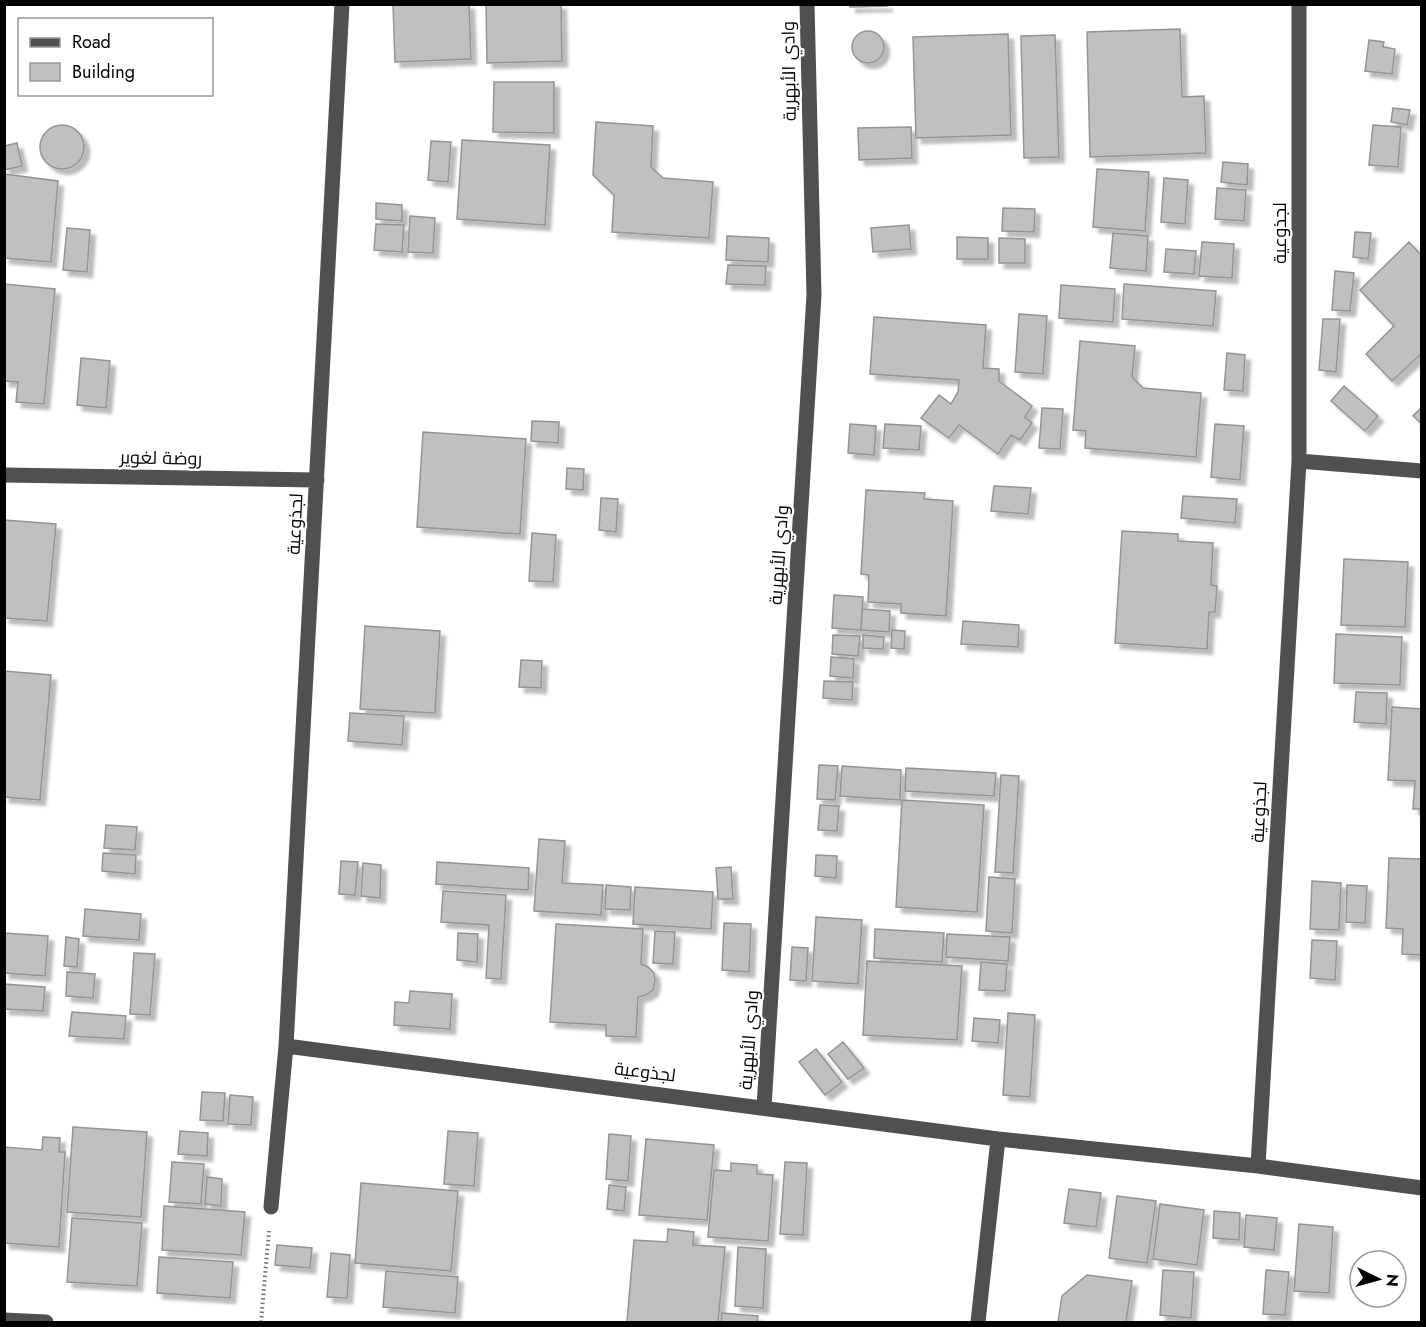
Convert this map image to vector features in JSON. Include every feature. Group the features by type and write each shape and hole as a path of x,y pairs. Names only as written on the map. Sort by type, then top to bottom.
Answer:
{"street":[{"name":"لجذوعية","path":"271,1207 286,1046 342,4"},
{"name":"وادي الأبهرية","path":"764,1107 814,295 807,4"},
{"name":"لجذوعية","path":"1258,1166 1299,461 1299,4"},
{"path":"1299,461 1422,471"},
{"name":"روضة لغوير","path":"4,475 317,480"},
{"name":"لجذوعية","path":"286,1046 998,1139 1258,1166 1422,1188"},
{"path":"978,1323 998,1139"},
{"path":"4,1320 46,1323"}],"path":[{"path":"261,1323 271,1207"}],"building":[{"path":"393,4 469,4 471,59 395,62"},
{"path":"486,4 561,4 562,61 487,63"},
{"path":"850,4 887,4 887,6 850,7"},
{"path":"1180,29 1182,97 1204,96 1206,153 1090,157 1087,32"},
{"path":"868,31 879,36 884,47 879,58 868,63 857,58 852,47 857,36"},
{"path":"1008,34 1011,135 916,138 913,37"},
{"path":"1055,35 1059,157 1024,158 1021,36"},
{"path":"1369,40 1384,42 1383,47 1395,49 1392,74 1365,71"},
{"path":"494,82 554,82 554,133 493,132"},
{"path":"1393,108 1410,110 1407,125 1391,122"},
{"path":"596,122 653,126 651,167 663,178 713,182 709,238 612,232 614,195 593,175"},
{"path":"62,125 71,126 78,131 83,138 83,156 78,163 71,168 62,169 53,168 46,163 41,156 40,147 41,138 46,131 53,126"},
{"path":"1373,125 1401,127 1398,167 1369,165"},
{"path":"911,127 912,158 859,160 858,128"},
{"path":"462,140 550,145 545,225 457,219"},
{"path":"431,141 451,142 448,182 428,180"},
{"path":"17,143 22,166 4,170 4,146"},
{"path":"1223,162 1248,164 1247,185 1221,182"},
{"path":"1097,169 1149,172 1145,231 1093,227"},
{"path":"4,174 58,181 51,262 4,258"},
{"path":"1164,178 1188,180 1185,224 1161,222"},
{"path":"1217,188 1246,190 1244,221 1215,219"},
{"path":"376,203 402,205 402,221 376,219"},
{"path":"1003,208 1035,209 1034,232 1002,231"},
{"path":"410,216 435,218 433,253 408,252"},
{"path":"376,224 404,225 402,252 374,250"},
{"path":"909,225 911,249 873,252 871,228"},
{"path":"67,228 90,230 87,272 63,270"},
{"path":"1355,232 1371,233 1368,259 1353,257"},
{"path":"1113,233 1148,236 1146,271 1110,268"},
{"path":"727,236 769,238 768,262 726,260"},
{"path":"957,237 988,238 988,259 957,259"},
{"path":"999,238 1025,239 1025,263 999,263"},
{"path":"1202,242 1234,244 1232,278 1199,276"},
{"path":"1409,242 1422,256 1422,353 1392,381 1366,354 1394,326 1360,290"},
{"path":"1166,249 1196,251 1194,274 1164,272"},
{"path":"728,265 766,266 765,285 726,284"},
{"path":"1335,271 1354,273 1350,311 1332,310"},
{"path":"4,284 55,289 44,404 16,402 18,382 4,381"},
{"path":"1124,284 1216,291 1213,326 1122,319"},
{"path":"1061,285 1115,289 1113,322 1059,318"},
{"path":"1019,314 1047,316 1043,374 1015,372"},
{"path":"874,317 986,325 983,368 999,369 999,381 1032,406 1025,417 1032,423 1020,440 1011,435 998,454 959,425 949,438 921,418 939,395 951,404 958,392 959,380 870,374"},
{"path":"1323,319 1340,319 1336,372 1319,370"},
{"path":"1080,341 1135,346 1132,377 1143,388 1201,393 1196,457 1085,448 1086,431 1073,430"},
{"path":"1227,353 1245,355 1243,391 1224,390"},
{"path":"81,358 110,361 106,408 77,405"},
{"path":"1344,386 1378,416 1365,431 1331,401"},
{"path":"1422,407 1422,424 1413,416"},
{"path":"1042,408 1063,409 1060,449 1039,448"},
{"path":"532,421 559,422 558,443 531,441"},
{"path":"850,424 876,426 874,455 848,453"},
{"path":"885,424 921,426 919,450 883,448"},
{"path":"1215,424 1244,426 1240,480 1211,477"},
{"path":"423,432 526,439 520,534 417,527"},
{"path":"567,468 584,469 583,490 566,489"},
{"path":"994,486 1031,488 1028,514 991,511"},
{"path":"866,490 925,493 924,499 953,501 946,616 901,613 901,604 868,602 869,575 861,574"},
{"path":"1183,496 1237,499 1235,523 1181,518"},
{"path":"601,498 618,499 616,532 599,530"},
{"path":"4,520 56,524 47,621 4,618"},
{"path":"1122,531 1178,534 1178,541 1213,543 1211,585 1217,586 1215,612 1209,612 1207,649 1115,643"},
{"path":"532,533 556,535 553,582 529,581"},
{"path":"1344,559 1408,562 1405,627 1341,625"},
{"path":"834,595 863,597 861,630 832,628"},
{"path":"862,609 890,611 889,632 861,630"},
{"path":"963,621 1019,625 1018,647 961,644"},
{"path":"365,626 440,631 435,713 360,709"},
{"path":"892,630 905,631 904,649 891,648"},
{"path":"1336,634 1402,637 1400,685 1334,683"},
{"path":"833,635 860,636 858,656 832,654"},
{"path":"863,635 884,637 883,649 863,648"},
{"path":"831,657 854,659 853,678 830,676"},
{"path":"521,660 542,661 541,688 519,687"},
{"path":"4,671 51,675 40,800 4,797"},
{"path":"824,681 853,682 852,700 823,698"},
{"path":"1356,692 1387,693 1386,724 1354,722"},
{"path":"1392,707 1422,709 1422,809 1413,809 1415,781 1388,780"},
{"path":"350,713 404,716 402,745 348,741"},
{"path":"819,765 838,766 835,800 817,799"},
{"path":"842,766 901,770 900,800 840,796"},
{"path":"906,768 996,773 994,796 905,791"},
{"path":"1001,775 1019,776 1013,873 995,872"},
{"path":"902,800 984,805 977,912 896,907"},
{"path":"820,805 839,806 837,831 818,830"},
{"path":"106,825 137,827 135,850 104,848"},
{"path":"539,839 565,841 562,883 603,885 601,915 534,911"},
{"path":"103,853 136,855 135,874 102,871"},
{"path":"816,855 837,856 836,878 815,876"},
{"path":"1389,858 1422,859 1422,955 1402,954 1403,929 1386,928"},
{"path":"341,861 358,862 355,895 339,894"},
{"path":"437,862 529,868 528,890 436,884"},
{"path":"363,863 381,865 380,898 361,896"},
{"path":"731,867 733,899 718,899 716,868"},
{"path":"989,877 1015,879 1012,933 986,931"},
{"path":"1312,881 1341,883 1339,930 1310,929"},
{"path":"606,885 631,887 630,910 605,909"},
{"path":"1347,885 1367,886 1365,923 1346,922"},
{"path":"635,887 713,892 711,929 633,924"},
{"path":"443,891 506,895 501,979 486,978 489,925 441,922"},
{"path":"85,909 141,914 139,940 83,936"},
{"path":"816,917 862,920 858,984 812,981"},
{"path":"724,923 751,924 749,972 722,970"},
{"path":"556,924 643,929 641,964 654,973 655,981 653,990 638,997 636,1037 606,1036 606,1025 550,1022"},
{"path":"875,929 944,933 942,962 874,958"},
{"path":"655,931 675,932 673,964 653,963"},
{"path":"4,933 48,936 45,976 4,973"},
{"path":"458,933 478,934 477,962 457,960"},
{"path":"947,934 1010,937 1008,961 946,957"},
{"path":"66,937 79,939 77,967 64,966"},
{"path":"1312,940 1337,941 1335,980 1310,978"},
{"path":"792,947 808,948 806,981 790,980"},
{"path":"134,953 155,954 150,1015 130,1014"},
{"path":"867,961 962,966 957,1040 863,1035"},
{"path":"981,962 1007,964 1005,991 979,990"},
{"path":"67,972 95,974 93,998 66,996"},
{"path":"4,984 45,987 43,1011 4,1009"},
{"path":"410,991 452,994 450,1029 394,1025 395,1002 409,1003"},
{"path":"72,1012 126,1016 124,1039 69,1036"},
{"path":"1008,1013 1035,1015 1030,1097 1003,1095"},
{"path":"974,1018 1000,1020 998,1043 972,1041"},
{"path":"843,1042 864,1068 848,1079 828,1054"},
{"path":"816,1049 842,1082 825,1095 799,1062"},
{"path":"202,1092 225,1093 223,1121 200,1120"},
{"path":"230,1095 253,1097 251,1125 228,1124"},
{"path":"73,1127 147,1132 141,1217 67,1212"},
{"path":"180,1131 208,1133 207,1156 178,1154"},
{"path":"448,1131 478,1133 474,1186 444,1184"},
{"path":"609,1134 631,1136 628,1181 606,1179"},
{"path":"43,1137 60,1138 59,1152 65,1152 59,1247 4,1243 4,1147 42,1150"},
{"path":"646,1139 714,1145 707,1220 639,1215"},
{"path":"172,1162 204,1164 201,1204 169,1202"},
{"path":"785,1162 807,1163 803,1235 780,1234"},
{"path":"731,1163 757,1165 757,1174 773,1175 768,1241 708,1237 714,1170 731,1171"},
{"path":"207,1177 222,1179 221,1206 205,1204"},
{"path":"361,1183 458,1191 451,1271 355,1263"},
{"path":"609,1185 626,1187 624,1211 607,1209"},
{"path":"1069,1189 1101,1193 1096,1227 1064,1223"},
{"path":"1117,1196 1156,1201 1147,1263 1109,1258"},
{"path":"1160,1204 1204,1210 1197,1265 1153,1259"},
{"path":"164,1206 245,1212 241,1255 162,1250"},
{"path":"1214,1211 1240,1213 1239,1240 1213,1238"},
{"path":"1246,1215 1277,1218 1274,1250 1244,1247"},
{"path":"72,1218 142,1223 137,1286 67,1282"},
{"path":"1299,1224 1333,1227 1329,1293 1294,1291"},
{"path":"668,1229 694,1232 693,1245 725,1247 718,1322 627,1322 634,1240 667,1242"},
{"path":"277,1245 312,1248 310,1268 275,1265"},
{"path":"738,1247 766,1249 763,1308 735,1306"},
{"path":"331,1253 350,1255 347,1298 327,1297"},
{"path":"159,1257 233,1262 230,1298 157,1293"},
{"path":"1163,1270 1194,1272 1191,1318 1160,1315"},
{"path":"1266,1270 1289,1272 1285,1315 1263,1314"},
{"path":"386,1271 458,1277 455,1313 383,1307"},
{"path":"1087,1275 1132,1281 1126,1322 1058,1322 1062,1296"},
{"path":"722,1313 758,1316 757,1322 721,1322"}]}
